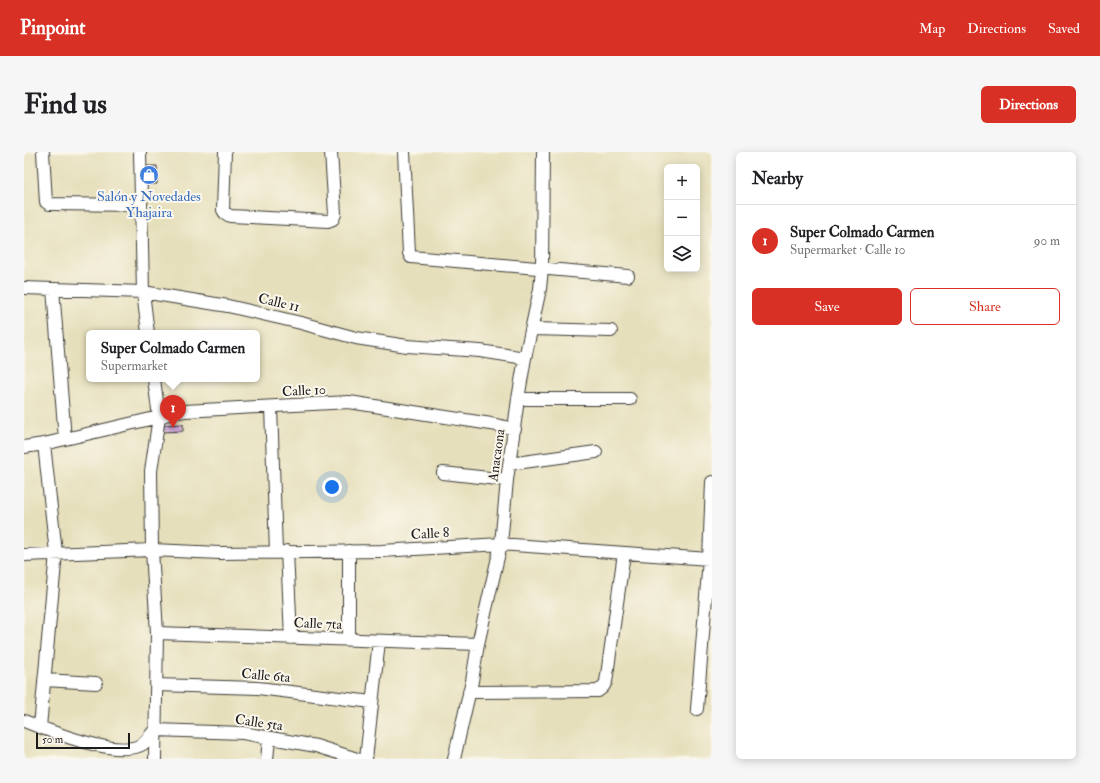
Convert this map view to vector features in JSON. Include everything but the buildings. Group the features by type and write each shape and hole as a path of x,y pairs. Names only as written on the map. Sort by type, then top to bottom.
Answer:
{"street":[{"path":"43,152 44,198 49,204 141,205"},
{"path":"140,152 143,292 148,330"},
{"path":"225,152 223,210 225,214 230,216 328,221 333,219 335,214 331,152"},
{"path":"404,152 408,253 411,257 628,276"},
{"name":"Anacaona","path":"454,759 501,544 507,480 518,399 540,289 542,269 543,152"},
{"name":"Calle 11","path":"24,288 143,292 228,306 356,338 407,346 480,351 525,358"},
{"path":"53,288 65,439"},
{"path":"532,329 611,331"},
{"path":"154,382 159,417 151,471 152,550 157,633 155,759"},
{"path":"518,399 630,399"},
{"name":"Calle 10","path":"24,447 44,444 171,413 185,411 349,402 491,424 515,430"},
{"path":"271,407 282,551 291,638"},
{"path":"40,727 56,553 44,444"},
{"path":"509,464 596,452"},
{"path":"443,473 507,480"},
{"path":"697,709 709,559 712,482"},
{"name":"Calle 8","path":"24,555 152,550 220,553 282,551 381,551 501,544 709,559"},
{"path":"349,551 349,640"},
{"path":"469,692 601,690 606,682 624,553"},
{"name":"Calle 7ta","path":"157,633 478,644"},
{"path":"366,759 379,641"},
{"path":"44,680 96,683"},
{"name":"Calle 6ta","path":"156,685 258,688 372,702"},
{"path":"24,721 74,740 111,750 130,750 142,744 155,730"},
{"name":"Calle 5ta","path":"155,730 243,733 269,739 316,746 357,759"},
{"path":"267,759 269,739"}],"place":[{"name":"Salón y Novedades Yhajaira","path":"149,175"},
{"name":"Super Colmado Carmen","path":"173,428"}]}
